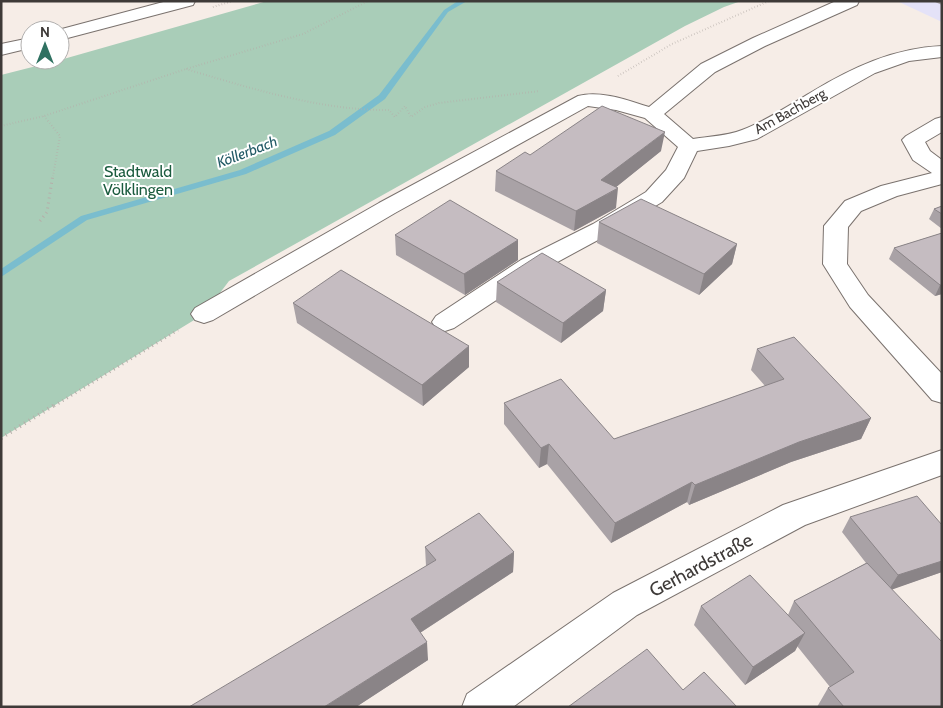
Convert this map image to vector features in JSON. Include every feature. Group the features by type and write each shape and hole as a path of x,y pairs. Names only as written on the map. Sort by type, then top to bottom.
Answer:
{"street":[{"path":"70,32 187,1"},
{"path":"652,114 708,68 759,42 850,1"},
{"path":"1,50 20,45"},
{"name":"Am Bachberg","path":"689,146 743,137 780,119 825,92 884,63 926,51 942,51"},
{"path":"204,314 387,208 585,100 618,104 652,114 689,146 676,173 654,198 601,229 530,266 446,322"},
{"path":"942,123 913,140 921,155 942,170"},
{"path":"942,177 889,192 853,206 836,226 835,264 859,302 942,393"},
{"name":"Gerhardstraße","path":"481,707 625,604 794,515 942,462"}],"path":[{"path":"1,126 44,116 186,69 303,34 368,1"},
{"path":"585,100 634,64 717,22 769,1"},
{"path":"186,69 311,101 355,108 389,110 395,117 405,106 411,117 425,107 439,103 541,91"},
{"path":"40,222 47,212 60,136 44,116"},
{"path":"1,438 204,314"}],"shaded area":[{"path":"897,1 942,1 942,22"}],"green space":[{"name":"Stadtwald Völklingen","path":"267,1 741,1 685,26 229,281 204,314 1,438 1,75 21,70 70,70 70,57"}],"building":[{"path":"602,106 665,132 601,180 618,188 576,211 496,171 525,152 530,155"},
{"path":"641,199 737,244 704,274 599,222"},
{"path":"450,200 518,240 464,274 395,235"},
{"path":"942,206 942,214 934,209"},
{"path":"942,233 942,285 940,285 894,248"},
{"path":"542,253 606,290 563,323 497,282"},
{"path":"341,270 469,346 422,385 293,303"},
{"path":"794,337 871,418 799,442 695,485 692,482 615,523 549,444 541,448 504,403 561,379 614,439 784,379 757,349"},
{"path":"917,496 942,525 942,561 898,575 850,517"},
{"path":"479,513 514,552 411,619 427,642 324,707 189,707 436,560 425,547"},
{"path":"867,563 942,642 942,707 844,707 828,688 854,672 794,601"},
{"path":"750,575 805,633 753,667 701,606"},
{"path":"647,649 683,690 704,672 737,707 568,707"}],"waterway":[{"name":"Köllerbach","path":"1,274 84,218 243,172 332,133 382,97 446,11 464,1"}]}
